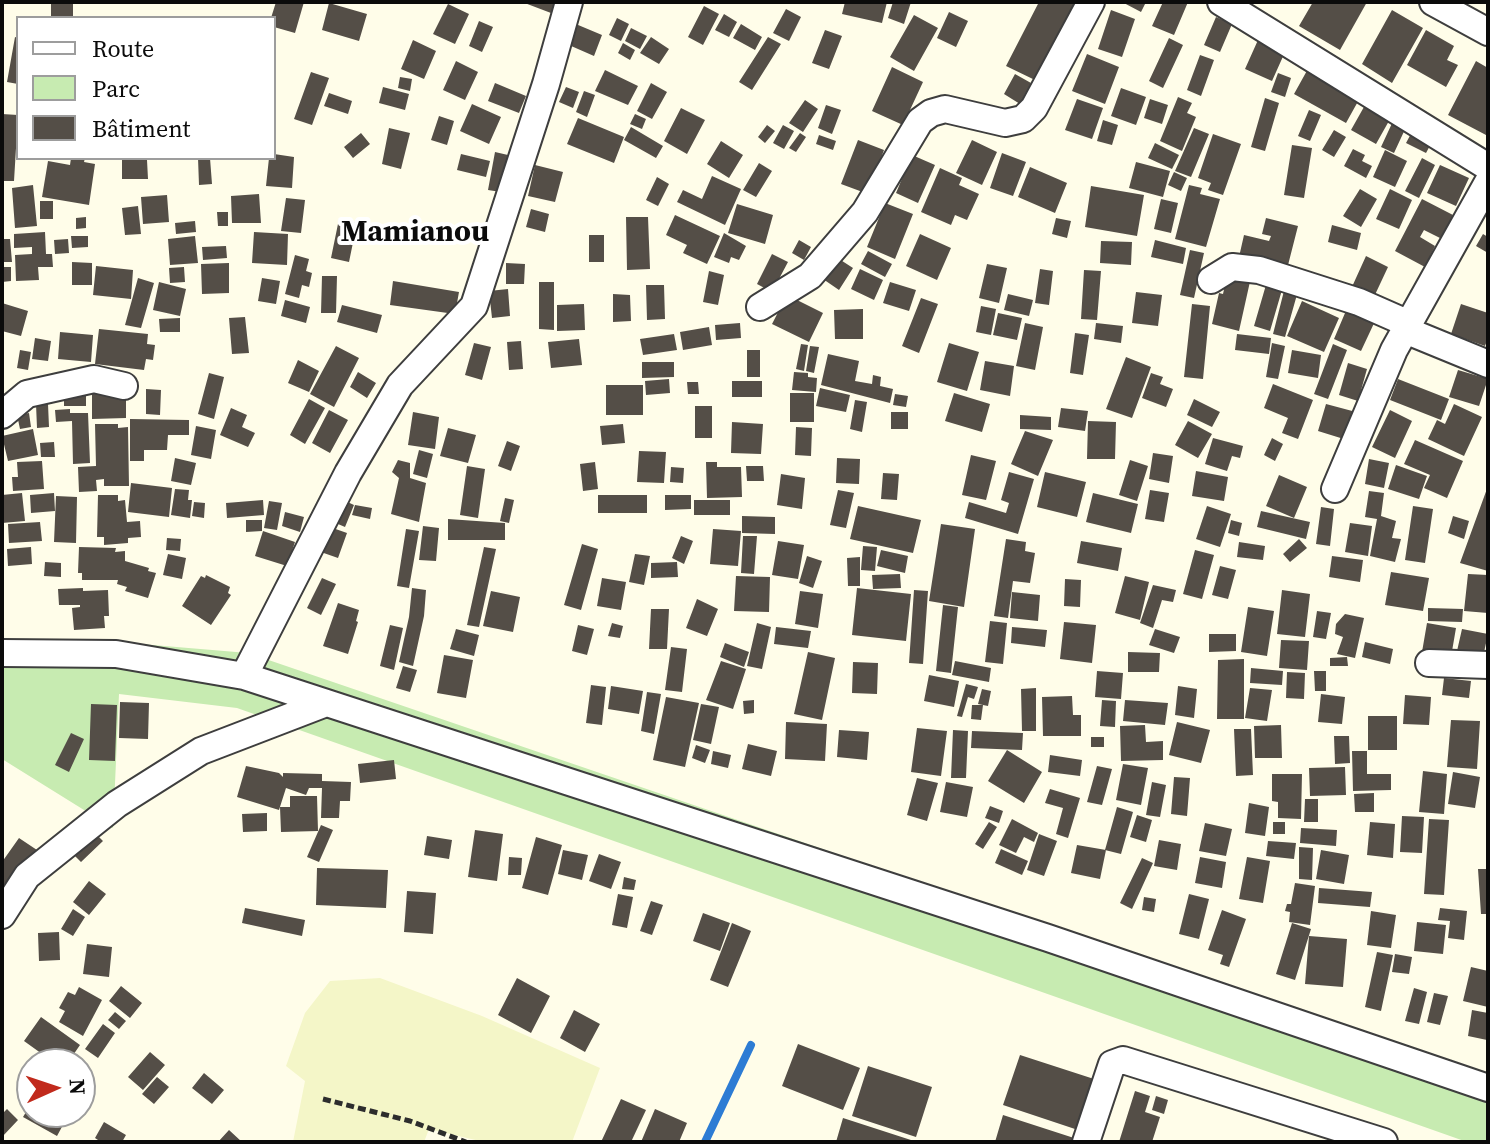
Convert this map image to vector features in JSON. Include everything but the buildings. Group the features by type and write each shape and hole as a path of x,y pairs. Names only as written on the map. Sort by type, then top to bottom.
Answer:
{"street":[{"path":"244,676 348,473 400,385 474,306 546,84 569,2"},
{"path":"760,307 810,276 865,212 920,121 931,113 945,109 1005,123 1023,119 1034,108 1091,2"},
{"path":"1221,2 1254,10 1488,167"},
{"path":"1433,2 1488,32"},
{"path":"1335,489 1407,327 1488,182"},
{"path":"1211,280 1232,267 1259,270 1359,302 1488,364"},
{"path":"2,415 27,394 94,379 124,386"},
{"path":"5,646 116,654 244,676 1048,938 1488,1088"},
{"path":"1429,663 1488,665"},
{"path":"2,915 27,876 117,804 201,751 326,703"},
{"path":"1086,1142 1112,1064 1123,1060 1384,1142"}],"path":[{"path":"323,1099 410,1121 466,1142"}],"green space":[{"path":"2,641 117,642 248,653 1488,1076 1488,1142 1467,1142 237,708 119,694 113,828 2,759"},
{"path":"380,978 482,1016 600,1068 572,1142 484,1142 429,1129 424,1142 293,1142 305,1081 286,1066 305,1013 330,981"}],"waterway":[{"path":"705,1142 751,1045"}],"district":[{"name":"Mamianou","path":"415,233"}]}
